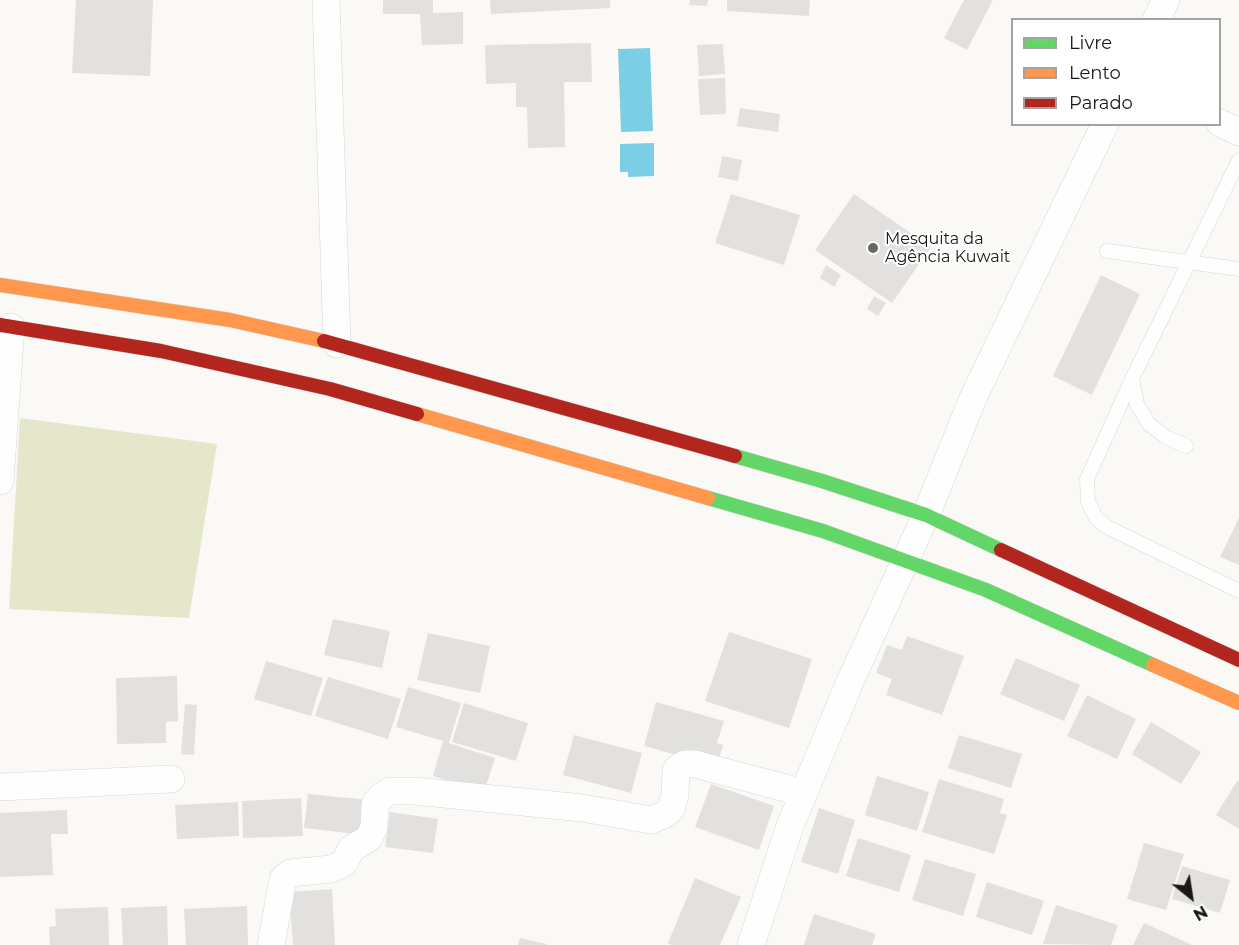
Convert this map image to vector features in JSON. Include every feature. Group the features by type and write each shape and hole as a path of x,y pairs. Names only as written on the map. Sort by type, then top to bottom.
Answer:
{"main road":[{"path":"0,285 230,320 337,344 822,481 926,515 1239,660"},
{"path":"5,326 161,351 330,389 823,531 986,590 1239,703"}],"street":[{"path":"326,0 337,344"},
{"path":"1157,18 1166,0"},
{"path":"1221,123 1239,132"},
{"path":"751,945 790,826 904,560 926,515 974,398 1104,126"},
{"path":"0,482 5,326"},
{"path":"271,945 284,879 290,873 331,869 344,863 351,849 369,838 374,827 375,804 390,791 415,791 582,808 651,820 664,815 671,809 675,795 676,770 684,764 695,764 804,793"},
{"path":"0,787 171,779"}],"lane":[{"path":"1239,160 1132,379 1087,479 1088,502 1096,518 1107,527 1239,591"},
{"path":"1107,251 1239,269"},
{"path":"1132,379 1137,404 1149,424 1166,437 1186,446"}],"green space":[{"path":"20,418 217,444 189,618 9,609"}],"water":[{"path":"650,48 653,131 621,132 618,49"},
{"path":"654,143 654,176 628,177 628,172 620,172 620,144"}],"building":[{"path":"76,0 153,0 150,76 72,73"},
{"path":"383,0 433,0 433,13 463,12 463,44 422,45 420,14 383,14"},
{"path":"490,0 610,0 610,8 491,14"},
{"path":"690,0 708,0 707,6 689,5"},
{"path":"727,0 810,0 809,16 727,11"},
{"path":"964,0 993,0 967,50 944,38"},
{"path":"591,43 592,82 564,82 565,147 528,148 527,107 516,107 516,83 486,84 485,45"},
{"path":"723,44 725,74 699,76 697,45"},
{"path":"725,78 726,114 700,115 698,79"},
{"path":"740,108 780,114 778,132 737,126"},
{"path":"722,156 742,160 738,181 718,177"},
{"path":"731,194 800,215 784,265 715,243"},
{"name":"Mesquita da Agência Kuwait","path":"854,194 931,247 892,303 815,250"},
{"path":"826,265 841,275 834,287 820,278"},
{"path":"1101,275 1140,294 1092,395 1053,376"},
{"path":"874,296 886,303 878,316 867,309"},
{"path":"1239,518 1239,565 1220,557"},
{"path":"333,619 390,631 382,668 324,655"},
{"path":"729,632 812,659 789,728 705,701"},
{"path":"428,633 490,646 480,693 417,680"},
{"path":"907,636 964,656 942,715 886,695 892,679 876,673 887,645 902,650"},
{"path":"1016,658 1080,685 1064,721 1000,694"},
{"path":"266,661 323,678 311,716 254,699"},
{"path":"177,676 178,721 166,722 166,743 117,744 116,678"},
{"path":"328,677 401,699 388,739 315,716"},
{"path":"408,687 461,703 449,743 495,758 484,792 433,776 443,741 396,727"},
{"path":"1087,695 1136,719 1117,759 1067,736"},
{"path":"656,702 724,721 717,743 723,745 717,766 644,746"},
{"path":"464,703 528,723 516,761 452,742"},
{"path":"185,704 197,705 194,755 181,754"},
{"path":"1151,722 1201,752 1181,784 1132,754"},
{"path":"574,735 642,753 631,793 563,775"},
{"path":"959,735 1022,754 1011,788 948,768"},
{"path":"877,776 929,792 917,831 865,815"},
{"path":"939,779 1004,799 1000,813 1007,815 994,854 922,832"},
{"path":"1237,781 1239,782 1239,829 1216,815"},
{"path":"711,784 774,806 759,850 695,827"},
{"path":"308,794 369,800 365,835 304,828"},
{"path":"301,798 303,836 243,838 242,801"},
{"path":"238,802 239,836 177,839 175,805"},
{"path":"819,808 855,820 838,874 801,862"},
{"path":"67,810 68,834 51,834 53,875 0,877 0,813"},
{"path":"390,812 438,819 433,853 385,847"},
{"path":"858,838 911,855 899,892 846,876"},
{"path":"1144,843 1184,854 1166,910 1127,899"},
{"path":"925,859 976,874 963,916 912,900"},
{"path":"1182,866 1230,880 1220,913 1172,899"},
{"path":"695,878 741,897 720,945 672,945 668,943"},
{"path":"987,882 1044,901 1032,935 976,917"},
{"path":"332,889 335,945 293,945 289,892"},
{"path":"1056,905 1118,925 1111,945 1043,944"},
{"path":"167,906 168,945 123,945 121,908"},
{"path":"247,906 248,945 186,945 184,909"},
{"path":"108,907 109,945 50,945 49,927 56,926 55,909"},
{"path":"814,914 876,934 872,945 804,945"},
{"path":"1144,923 1192,945 1133,945"},
{"path":"520,938 547,944 547,945 518,945"}],"traffic: fast":[{"path":"735,456 926,515 1001,550"},
{"path":"708,498 823,531 986,590 1153,665"}],"traffic: slow":[{"path":"0,285 230,320 324,341"},
{"path":"417,414 708,498"},
{"path":"1153,665 1239,703"}],"traffic: jam":[{"path":"0,325 161,351 330,389 417,414"},
{"path":"324,341 735,456"},
{"path":"1001,550 1239,660"}],"place":[{"name":"Mesquita da Agência Kuwait","path":"873,248"}]}
